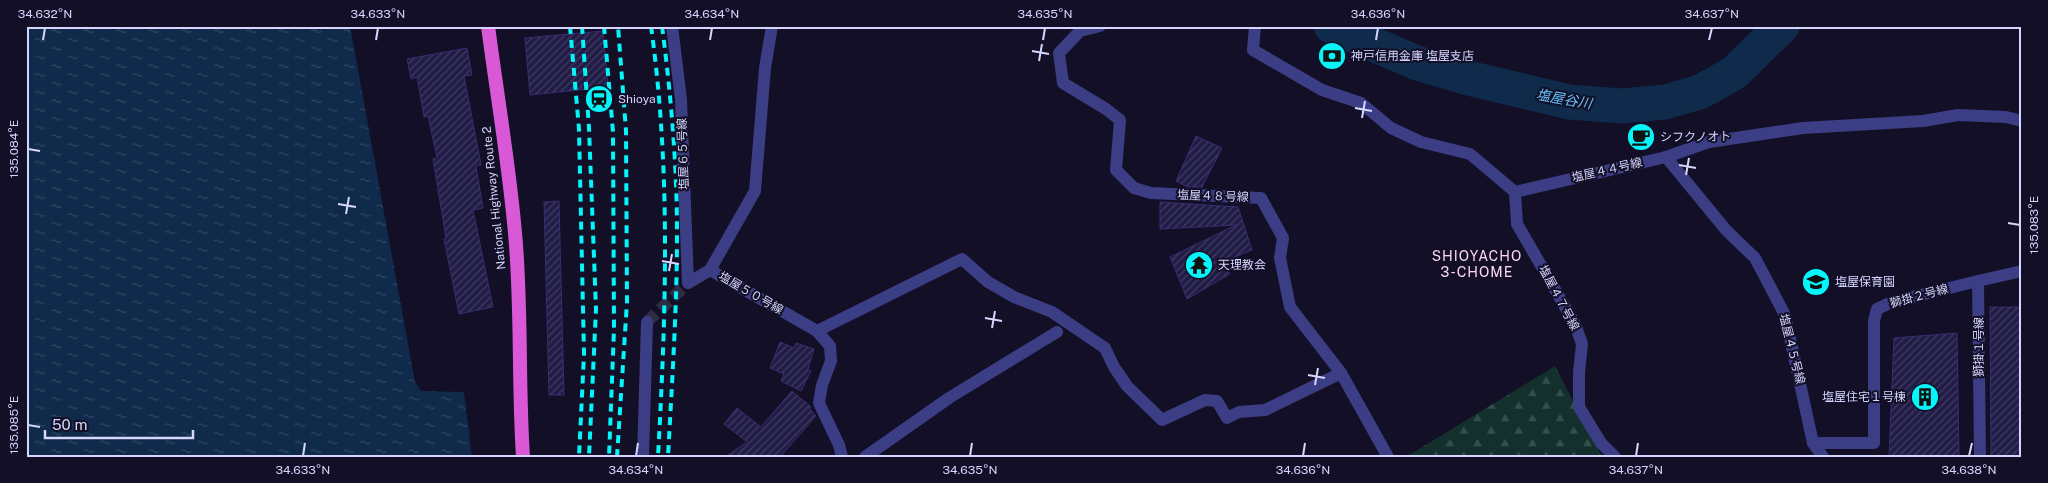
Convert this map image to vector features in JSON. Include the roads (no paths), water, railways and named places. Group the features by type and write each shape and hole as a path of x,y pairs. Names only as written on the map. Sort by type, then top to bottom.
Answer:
{"highway":[{"name":"National Highway Route 2","path":"488,26 515,233 523,457"}],"street":[{"name":"塩屋６５号線","path":"672,26 680,99 688,283 710,270"},
{"name":"塩屋５０号線","path":"772,26 765,68 755,190 710,270 817,332 830,346 831,361 822,385 819,403 839,445 842,457"},
{"name":"塩屋４８号線","path":"1100,26 1080,31 1059,53 1063,83 1106,109 1120,120 1116,170 1134,188 1150,193 1261,198 1283,238 1280,258 1290,307 1341,373 1388,457"},
{"path":"1255,26 1253,50 1322,90 1361,103 1391,128 1421,142 1470,154 1515,192"},
{"name":"塩屋４４号線","path":"1515,192 1666,157 1709,142 1803,128 1923,121 1958,115 2006,117 2022,121"},
{"name":"塩屋４５号線","path":"1666,157 1726,230 1755,258 1786,316 1813,444 1824,457"},
{"name":"塩屋４７号線","path":"1515,192 1517,224 1575,324 1582,344 1579,372 1579,407 1601,443 1615,457"},
{"path":"817,332 962,259 988,282 1014,297 1052,312 1105,348 1114,367 1128,386 1162,420 1205,400 1218,401 1227,418 1239,412 1265,410 1341,373"},
{"path":"1978,281 2022,271"},
{"name":"獅掛２号線","path":"1813,444 1874,443 1874,320 1877,309 1892,302 1978,281"},
{"name":"獅掛１号線","path":"1978,281 1980,457"},
{"path":"643,457 647,322"},
{"path":"865,457 949,398 1057,332"}],"water":[{"path":"26,26 350,26 415,382 421,391 464,392 472,457 26,457"}],"waterway":[{"name":"塩屋谷川","path":"1331,26 1417,63 1468,78 1569,102 1622,106 1665,102 1700,92 1734,73 1782,26"}],"tunnel":[{"path":"647,322 688,283"}],"railway":[{"path":"570,26 579,129 584,354 579,457"},
{"path":"582,26 589,128 596,309 589,457"},
{"path":"604,26 613,132 614,329 609,457"},
{"path":"617,457 627,302 626,131 618,26"},
{"path":"651,26 662,134 665,241 665,295 658,457"},
{"path":"662,26 673,130 677,208 677,262 668,457"}],"place":[{"name":"神戸信用金庫 塩屋支店","path":"1332,56"},
{"name":"Shioya","path":"599,99"},
{"name":"シフクノオト","path":"1641,137"},
{"name":"天理教会","path":"1199,265"},
{"name":"塩屋保育園","path":"1816,282"},
{"name":"塩屋住宅１号棟","path":"1925,397"}],"district":[{"name":"SHIOYACHO 3-CHOME","path":"1477,264"}]}
